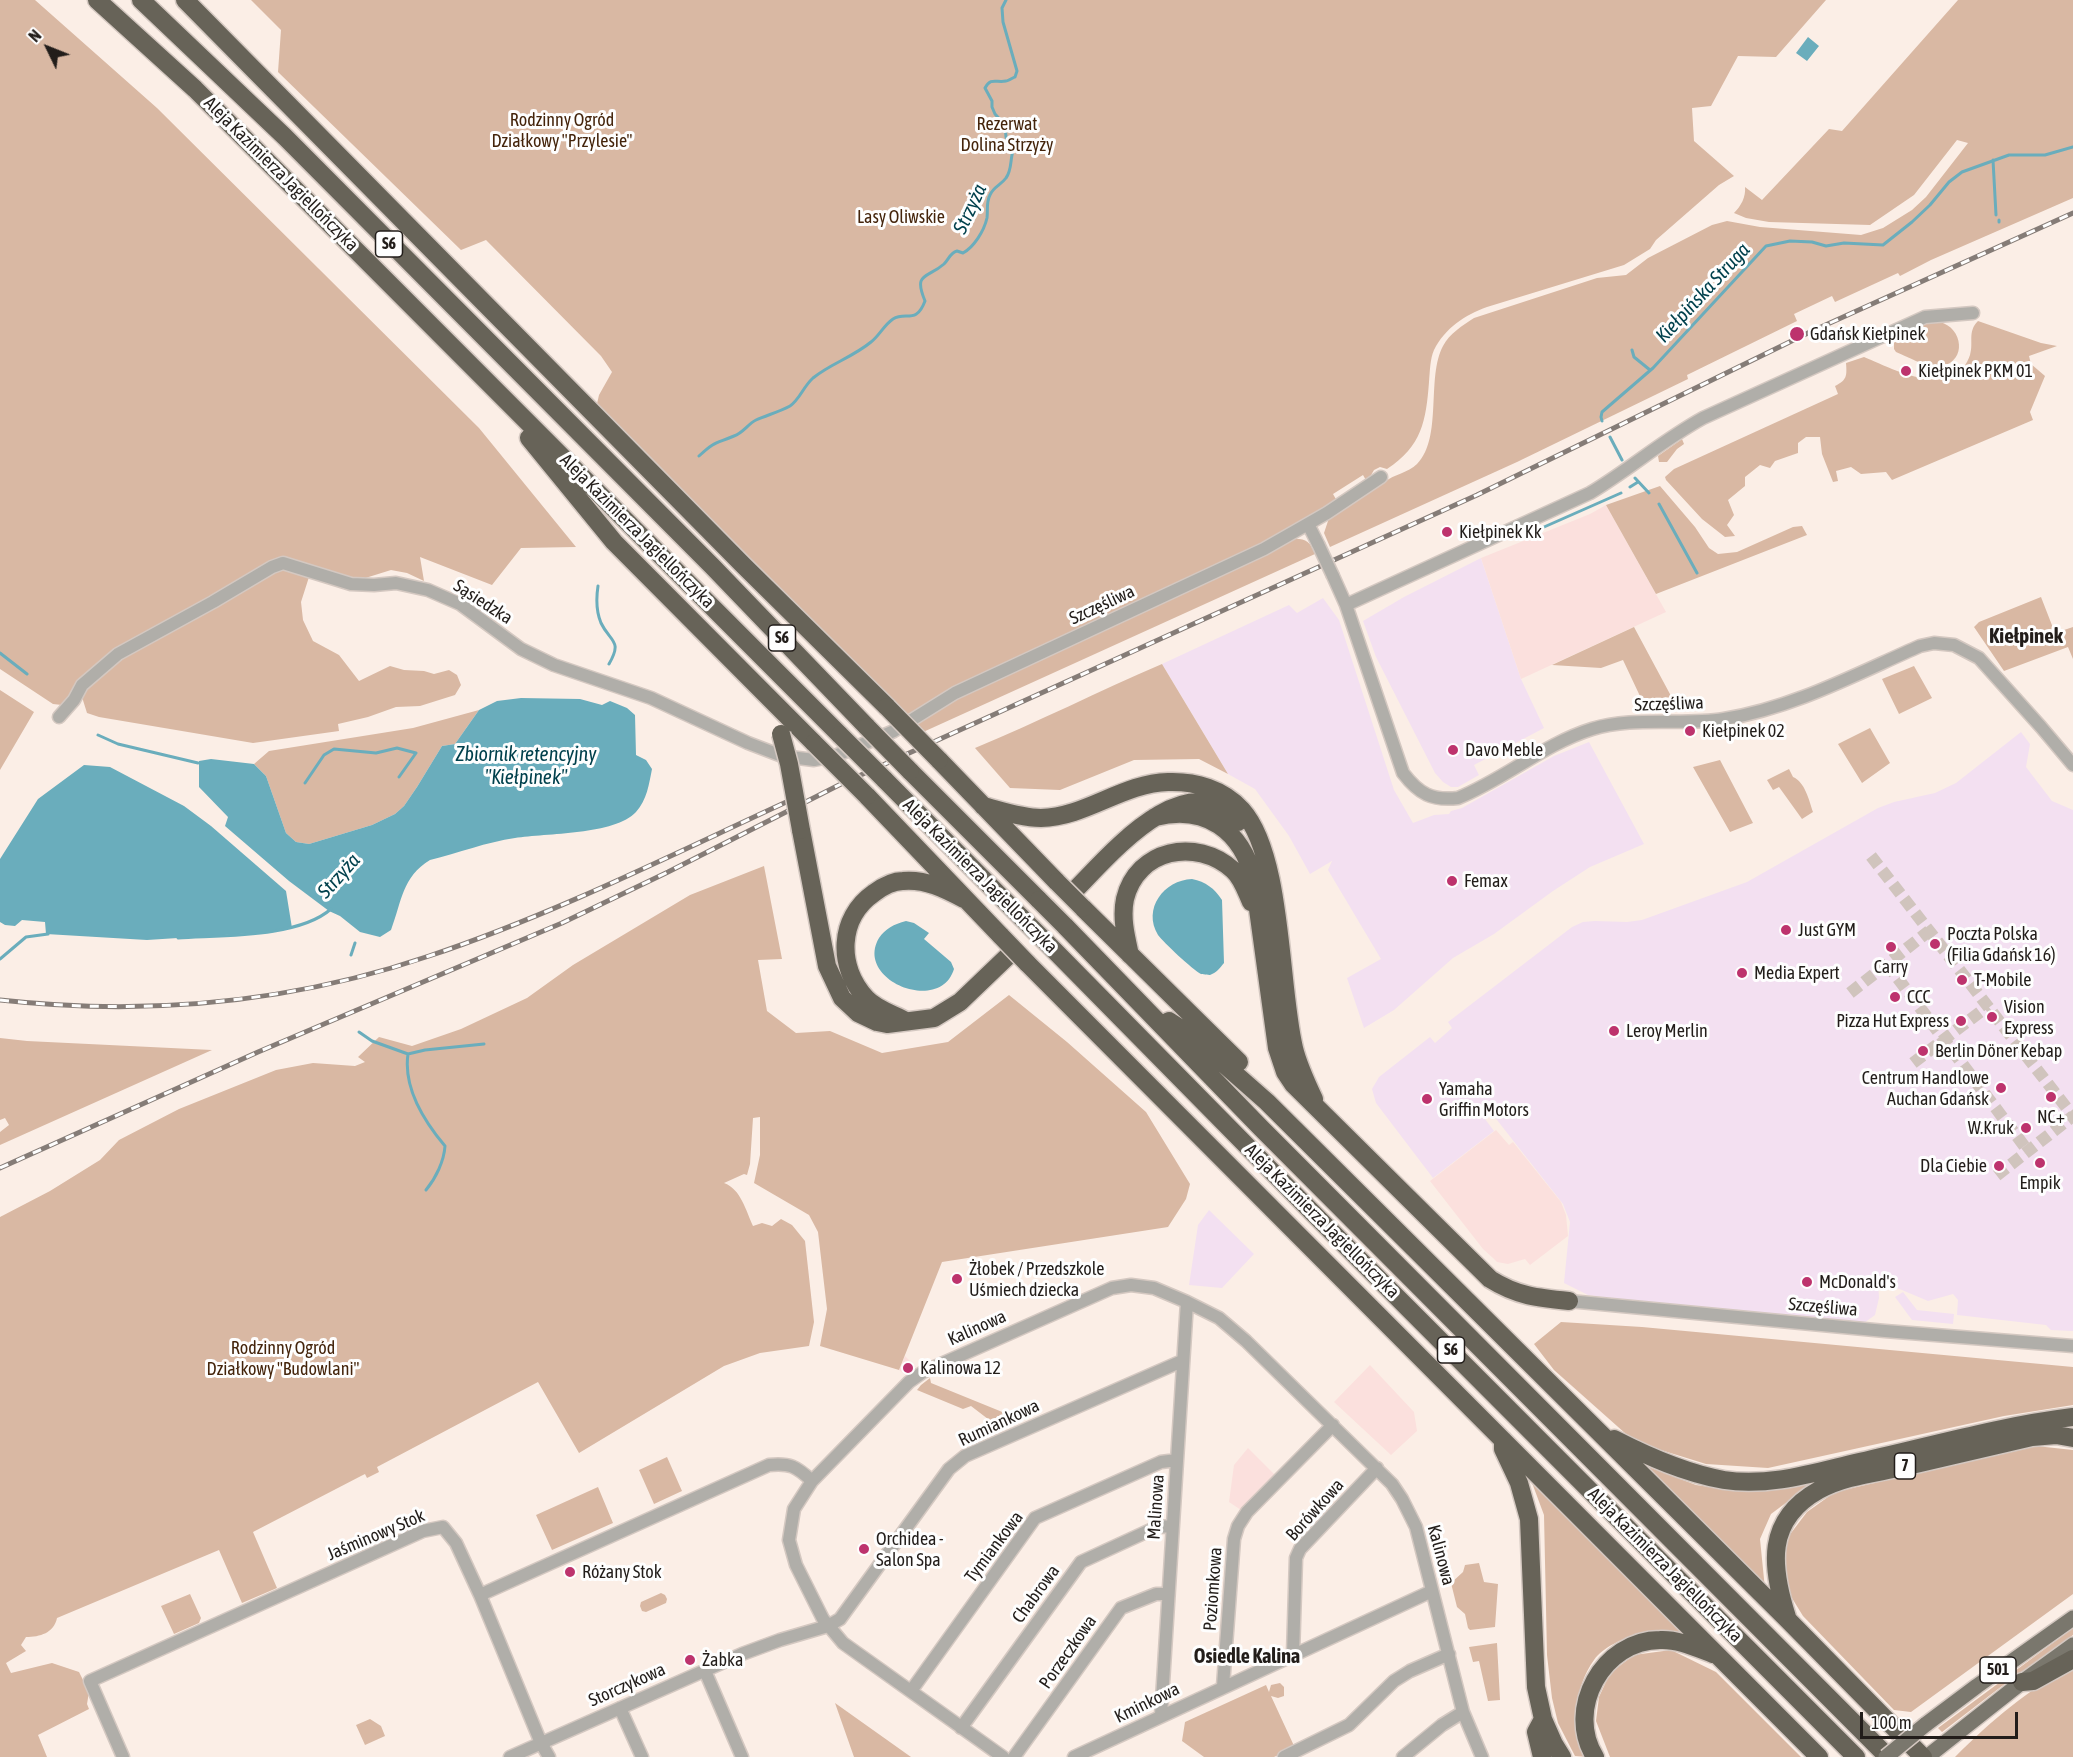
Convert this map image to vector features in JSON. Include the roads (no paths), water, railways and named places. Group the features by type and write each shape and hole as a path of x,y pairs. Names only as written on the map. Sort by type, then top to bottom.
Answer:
{"highway":[{"name":"Aleja Kazimierza Jagiellończyka","path":"97,0 195,89 1856,1757"},
{"name":"Aleja Kazimierza Jagiellończyka","path":"141,0 285,137 713,567 1261,1128 1887,1757"},
{"path":"185,0 735,558 887,707 1057,882 1260,1084 1268,1102"},
{"path":"458,352 614,542 867,796 1027,963 1820,1757"},
{"path":"771,701 781,734 827,966 837,989 849,1006 868,1019 887,1024 934,1018 970,993 1008,956"},
{"path":"983,806 1028,817 1054,817 1138,786 1188,781 1203,785 1220,794 1243,811 1259,839 1265,856 1293,1047 1317,1106"},
{"path":"1075,890 1127,838 1155,817 1184,805 1204,803 1214,805 1236,819 1258,851 1265,856"},
{"path":"1155,817 1193,814 1218,824 1240,844 1251,867 1277,1047 1281,1063 1293,1083 1490,1279 1507,1290 1521,1295 1569,1301"},
{"path":"1130,955 1123,920 1127,892 1143,868 1166,854 1193,851 1221,861 1234,871 1258,910"},
{"path":"908,1022 876,1006 867,999 854,982 845,955 850,922 870,895 887,885 903,881 933,884 964,899"},
{"path":"1142,1004 1192,1036 1268,1102 1787,1619"},
{"path":"1599,1432 1654,1460 1690,1472 1726,1480 1759,1481 1809,1473 2028,1424 2073,1417"},
{"name":"7","path":"1925,1757 1787,1619 1775,1575 1774,1554 1784,1523 1792,1511 1819,1490 1859,1477 2032,1437 2056,1435 2073,1438"},
{"path":"1503,1439 1503,1449 1519,1483 1528,1519 1536,1687 1543,1719 1562,1757"},
{"path":"1595,1757 1586,1735 1583,1714 1586,1696 1610,1661 1622,1651 1635,1645 1661,1640 1691,1645 1719,1656"},
{"path":"2022,1682 2033,1681 2073,1659"},
{"path":"1542,1757 1536,1732 1543,1719"}],"main road":[{"name":"501","path":"1887,1757 1977,1686 2073,1618"},
{"name":"501","path":"1925,1757 2073,1645"}],"street":[{"path":"1346,605 1590,493 1616,477 1674,433 1703,418 1925,317 1968,313"},
{"name":"Szczęśliwa","path":"912,721 955,693 1242,560 1308,524 1382,477"},
{"name":"Szczęśliwa","path":"1308,524 1346,605 1403,773 1426,795 1444,799 1466,795 1549,747 1594,729 1637,723 1722,720 1757,713 1797,700 1920,646 1934,643 1954,645 1979,658 2073,765"},
{"name":"Sąsiedzka","path":"59,717 74,700 82,685 118,654 272,567 283,563 351,584 396,583 428,590 460,604 521,649 554,665 651,698 782,756 814,760 835,756 912,721"},
{"name":"Kalinowa","path":"1003,1757 843,1643 828,1626 796,1565 789,1540 794,1509 812,1481 909,1383 923,1372 1112,1288 1131,1285 1154,1288 1219,1318 1333,1425 1397,1491 1416,1527 1463,1712 1482,1757"},
{"name":"Szczęśliwa","path":"1569,1301 2073,1346"},
{"name":"Malinowa","path":"1161,1716 1187,1302"},
{"name":"Rumiankowa","path":"828,1626 840,1619 949,1469 965,1456 1182,1361"},
{"name":"Poziomkowa","path":"1224,1686 1234,1539 1238,1526 1246,1512 1333,1425"},
{"name":"Tymiankowa","path":"911,1691 1035,1518 1161,1462 1177,1460"},
{"path":"480,1595 769,1465 787,1463 812,1481"},
{"name":"Borówkowa","path":"1293,1654 1296,1558 1300,1549 1377,1468"},
{"name":"Chabrowa","path":"961,1728 1081,1562 1157,1527 1172,1526"},
{"name":"Jaśminowy Stok","path":"123,1757 90,1681 423,1532 443,1527 456,1543 480,1595 541,1743 549,1757"},
{"name":"Kminkowa","path":"1074,1757 1432,1591"},
{"name":"Porzeczkowa","path":"1014,1757 1121,1608 1156,1594 1168,1594"},
{"name":"Storczykowa","path":"510,1757 780,1640 828,1626"},
{"path":"1284,1757 1340,1731 1394,1681 1410,1671 1449,1654"},
{"path":"705,1671 742,1757"},
{"path":"620,1708 642,1757"},
{"path":"1403,1757 1442,1725 1463,1712"}],"water":[{"path":"1808,37 1819,46 1807,61 1796,53"},
{"name":"Zbiornik retencyjny \"Kiełpinek\"","path":"521,698 580,699 602,705 610,701 627,708 635,715 636,755 646,760 652,769 643,802 626,820 613,825 579,832 504,840 430,860 408,882 391,930 380,937 360,932 289,881 225,826 228,817 199,787 199,761 211,759 254,764 266,776 286,833 296,842 309,844 372,825 395,814 404,806 442,746 455,744 479,710 497,701"},
{"path":"84,765 110,767 184,806 211,826 286,891 292,928 270,932 147,940 46,934 45,922 22,920 15,926 0,922 0,859 38,799"},
{"path":"1192,879 1209,886 1222,900 1224,963 1210,975 1201,974 1185,962 1161,939 1154,925 1154,906 1158,898 1173,885"},
{"path":"906,921 914,923 929,933 924,939 951,962 954,969 946,983 933,989 918,990 902,986 888,978 878,967 874,953 879,938 890,927"}],"waterway":[{"name":"Strzyża","path":"699,456 712,445 737,435 756,420 790,406 813,378 874,340 893,319 918,313 925,301 921,285 924,277 938,269 955,252 963,253 978,238 987,218 989,198 993,190 1008,175 1013,151 1006,137 1005,125 995,114 992,101 985,88 992,81 1007,81 1015,77 1017,71 1003,22 1002,8 1006,0"},
{"name":"Kiełpińska Struga","path":"1602,421 1602,412 1653,368 1766,246 1790,241 1812,242 1826,246 1844,243 1883,245 1912,222 1949,182 1962,172 2009,155 2045,155 2073,147"},
{"path":"1993,160 1996,215"},
{"path":"1632,350 1634,357 1650,370"},
{"path":"1610,437 1622,460"},
{"path":"1635,478 1649,493"},
{"path":"1630,487 1638,482"},
{"path":"1535,531 1621,493"},
{"path":"1659,504 1697,573"},
{"name":"Strzyża","path":"598,586 599,618 615,645 609,664"},
{"path":"0,653 27,674"},
{"path":"98,735 118,744 198,763"},
{"path":"305,783 324,755 334,749 376,753 397,748 416,753 399,777"},
{"name":"Strzyża","path":"178,938 279,930 317,918 331,909"},
{"name":"Strzyża","path":"0,959 26,937 48,934"},
{"path":"351,955 355,943"},
{"path":"359,1032 372,1041 408,1054 484,1044"},
{"path":"408,1054 407,1067 412,1091 423,1115 445,1146 439,1169 426,1190"}],"tunnel":[{"path":"1871,856 2073,1116 1996,1176"},
{"path":"1008,956 1075,890"},
{"path":"1850,993 1929,931"},
{"path":"1887,964 2028,1151"},
{"path":"1913,1063 1988,1006"}],"railway":[{"path":"0,1168 258,1052 562,923 841,784 1477,495 1810,332 2073,213"},
{"path":"0,1000 54,1005 109,1006 163,1006 217,1002 271,995 377,972 476,939 569,902 795,798"}],"place":[{"name":"Gdańsk Kiełpinek","path":"1797,334"},
{"name":"Kiełpinek PKM 01","path":"1906,371"},
{"name":"Kiełpinek Kk","path":"1447,532"},
{"name":"Kiełpinek 02","path":"1690,731"},
{"name":"Davo Meble","path":"1453,750"},
{"name":"Femax","path":"1452,881"},
{"name":"Just GYM","path":"1786,930"},
{"name":"Poczta Polska (Filia Gdańsk 16)","path":"1935,944"},
{"name":"Carry","path":"1891,947"},
{"name":"Media Expert","path":"1742,973"},
{"name":"T-Mobile","path":"1962,980"},
{"name":"CCC","path":"1895,997"},
{"name":"Vision Express","path":"1992,1017"},
{"name":"Pizza Hut Express","path":"1961,1021"},
{"name":"Leroy Merlin","path":"1614,1031"},
{"name":"Berlin Döner Kebap","path":"1923,1051"},
{"name":"Centrum Handlowe Auchan Gdańsk","path":"2001,1088"},
{"name":"NC+","path":"2051,1097"},
{"name":"Yamaha Griffin Motors","path":"1427,1099"},
{"name":"W.Kruk","path":"2026,1128"},
{"name":"Empik","path":"2040,1163"},
{"name":"Dla Ciebie","path":"1999,1166"},
{"name":"Żłobek / Przedszkole Uśmiech dziecka","path":"957,1279"},
{"name":"McDonald's","path":"1807,1282"},
{"name":"Kalinowa 12","path":"908,1368"},
{"name":"Orchidea - Salon Spa","path":"864,1549"},
{"name":"Różany Stok","path":"570,1572"},
{"name":"Żabka","path":"690,1660"}],"district":[{"name":"Kiełpinek","path":"2026,636"},
{"name":"Osiedle Kalina","path":"1247,1657"}],"park label":[{"name":"Rodzinny Ogród Działkowy \"Przylesie\"","path":"562,130"},
{"name":"Rezerwat Dolina Strzyży","path":"1007,134"},
{"name":"Lasy Oliwskie","path":"901,217"},
{"name":"Rodzinny Ogród Działkowy \"Budowlani\"","path":"283,1358"}]}
